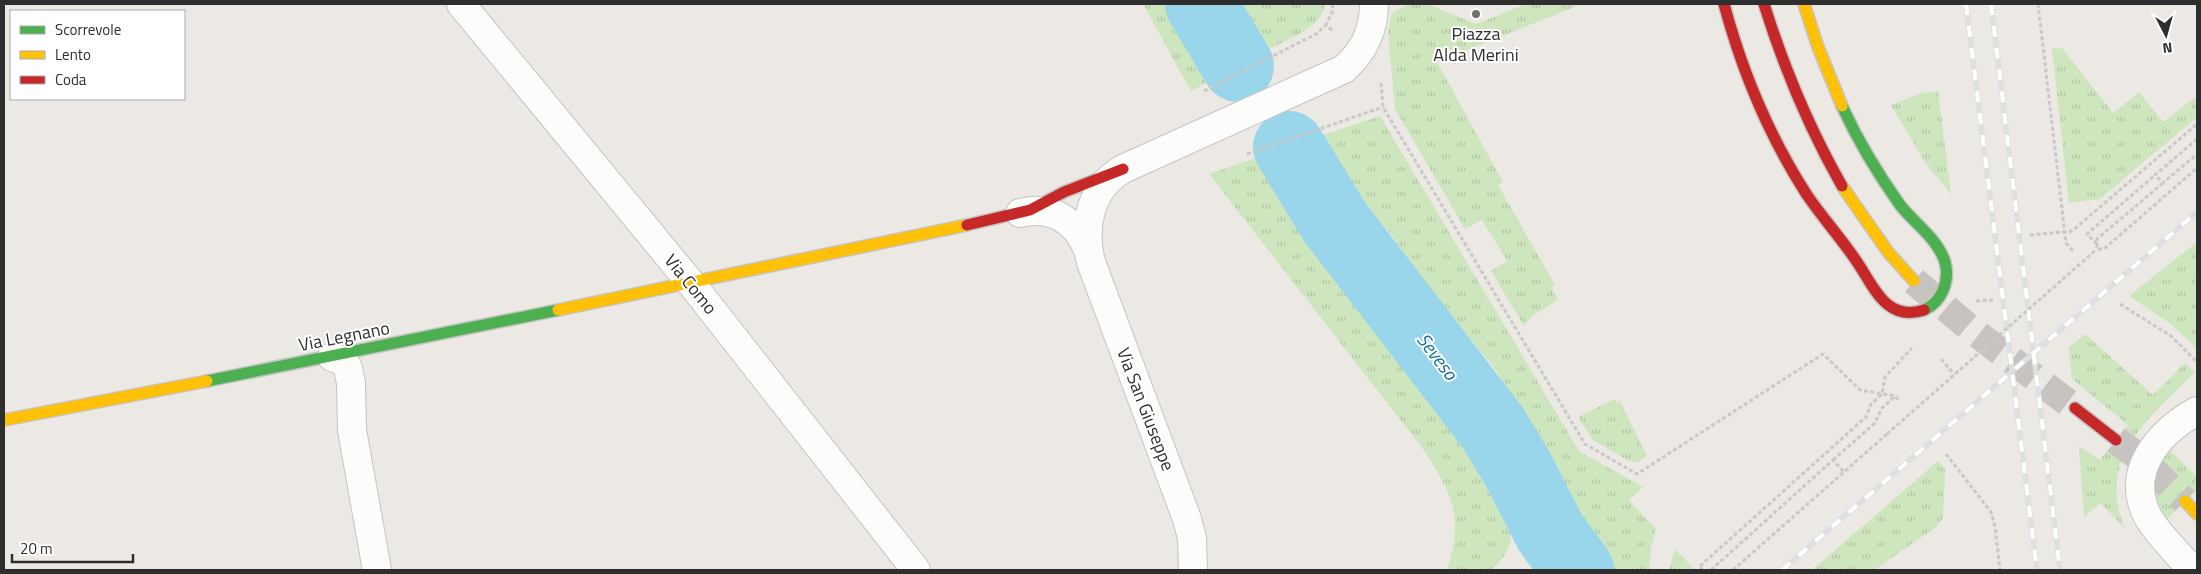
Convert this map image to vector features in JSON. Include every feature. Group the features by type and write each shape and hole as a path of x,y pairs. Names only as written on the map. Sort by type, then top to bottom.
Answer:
{"street":[{"name":"Via Como","path":"461,4 690,282 916,570"},
{"path":"1123,168 1344,69 1367,42 1373,25 1374,4"},
{"path":"1724,4 1738,50 1758,103 1777,143 1806,193 1864,272 1884,304 1898,312 1906,313 1926,310 1935,304 1943,291 1946,272 1944,258 1893,195 1855,132 1827,70 1804,4"},
{"path":"1764,4 1794,90 1830,165 1870,230 1914,281"},
{"name":"Via San Giuseppe","path":"1020,213 1064,192 1123,168"},
{"name":"Via San Giuseppe","path":"1088,250 1087,223 1097,195 1108,179 1123,168"},
{"name":"Via San Giuseppe","path":"690,282 1020,213 1044,211 1059,215 1078,231 1088,250 1187,519 1192,538 1193,570"},
{"name":"Via Legnano","path":"4,420 332,357 690,282"},
{"path":"332,357 343,361 350,376 352,430 377,570"},
{"path":"2075,408 2116,440"},
{"path":"2192,570 2151,522 2144,506 2141,483 2147,458 2160,439 2177,424 2197,412"},
{"path":"2185,501 2197,514"}],"path":[{"path":"1203,91 1316,34 1326,25 1332,12 1333,4"},
{"path":"2038,4 2066,243 2074,251"},
{"path":"1326,25 1380,68 1384,107 1585,444 1637,474 1823,354 1860,390 1894,396 1899,401"},
{"path":"1244,156 1384,107"},
{"path":"2030,235 2072,231 2197,124"},
{"path":"2097,244 2088,234 2197,139"},
{"path":"2097,249 2097,239 2197,154"},
{"path":"1733,570 2097,249 2104,249 2197,168"},
{"path":"2155,175 2163,183"},
{"path":"2120,304 2171,336 2197,362"},
{"path":"1941,359 1954,374"},
{"path":"1702,570 1699,566 1866,417 1872,404 1882,394"},
{"path":"1711,570 1875,423 1882,408 1894,396"},
{"path":"1946,454 1991,512 1995,527 2000,570"},
{"path":"1833,460 1844,472"}],"green space":[{"path":"1143,4 1167,4 1177,25 1202,54 1215,78 1191,91"},
{"path":"1238,4 1325,4 1318,20 1310,27 1266,51"},
{"path":"1408,4 1427,4 1476,24 1526,4 1582,4 1437,62 1503,182 1498,185 1555,285 1551,288 1558,300 1532,316 1524,326 1491,271 1507,261 1482,220 1465,229 1395,109 1388,32 1391,14"},
{"path":"2062,48 2113,113 2139,92 2163,122 2197,96 2197,117 2100,199 2069,203 2052,49"},
{"path":"1938,91 1951,194 1926,164 1891,105 1922,93"},
{"path":"1380,116 1579,451 1643,487 1629,500 1656,529 1651,548 1649,570 1603,570 1567,510 1551,462 1505,384 1493,366 1446,311 1389,232 1355,193 1331,156 1323,135"},
{"path":"1262,156 1282,193 1380,323 1507,515 1511,539 1507,551 1492,570 1447,570 1455,533 1455,518 1447,490 1440,476 1420,445 1209,174"},
{"path":"2197,242 2197,349 2172,325 2129,296"},
{"path":"2085,334 2153,395 2185,363 2195,372 2145,423 2132,441 2122,460 2117,481 2118,503 2125,529 2101,503 2084,517 2079,446 2100,460 2128,425 2072,379 2069,347"},
{"path":"1615,399 1617,403 1620,401 1647,456 1638,462 1631,462 1593,440 1578,417"},
{"path":"2170,450 2197,477 2197,490 2167,519 2157,501 2155,484 2159,466"},
{"path":"1938,461 1945,469 1943,518 1936,527 1874,570 1812,570"},
{"path":"1675,549 1695,570 1669,570"}],"waterway":[{"name":"Seveso","path":"1201,4 1238,66"},
{"name":"Seveso","path":"1289,147 1334,221 1493,428 1519,471 1550,532 1578,570"}],"tunnel":[{"path":"1914,281 1972,330 2075,408"},
{"path":"2116,440 2140,458 2185,501"}],"railway":[{"path":"1966,4 2037,570"},
{"path":"1991,4 2060,570"},
{"path":"1782,570 2197,212"}],"traffic: fast":[{"path":"1842,106 1862,145 1900,205 1942,254 1946,269 1943,290 1936,302 1924,310"},
{"path":"207,381 558,310"}],"traffic: slow":[{"path":"1804,4 1818,47 1842,106"},
{"path":"1842,186 1888,252 1914,281"},
{"path":"558,310 967,225"},
{"path":"4,420 207,381"},
{"path":"2185,501 2197,514"}],"traffic: jam":[{"path":"1724,4 1739,54 1758,102 1793,173 1807,195 1882,299 1899,311 1911,313 1924,310"},
{"path":"1764,4 1798,97 1842,186"},
{"path":"967,225 1030,210 1064,192 1123,169"},
{"path":"2075,408 2116,440"}],"place":[{"name":"Piazza Alda Merini","path":"1476,14"}]}
